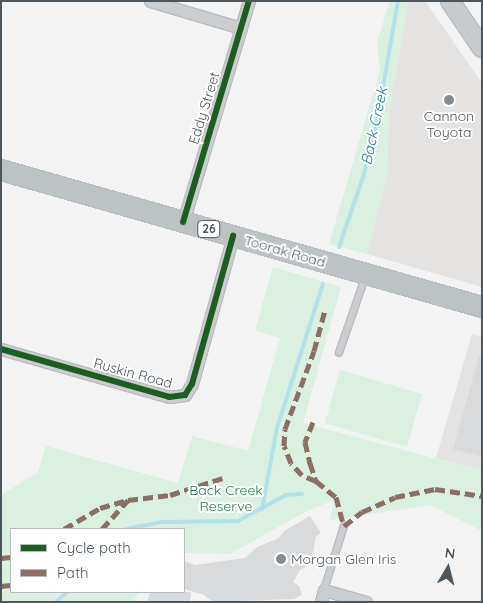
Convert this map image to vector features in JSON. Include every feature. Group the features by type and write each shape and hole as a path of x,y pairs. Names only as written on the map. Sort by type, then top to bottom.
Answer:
{"highway":[{"name":"Toorak Road","path":"1,170 482,307"}],"main road":[{"path":"450,1 482,48"}],"street":[{"path":"150,1 241,28"},
{"name":"Eddy Street","path":"183,222 248,1"},
{"name":"Ruskin Road","path":"1,349 170,397 185,395 192,384 233,236"},
{"path":"321,602 324,590 366,602"}],"lane":[{"path":"339,353 366,274"},
{"path":"324,590 344,526"}],"shaded area":[{"path":"408,1 425,1 482,83 482,287 367,254 387,176 389,110"},
{"path":"472,334 482,337 482,471 436,458"}],"green space":[{"path":"390,1 408,1 389,110 387,176 367,254 329,244 380,70 377,42"},
{"name":"Back Creek Reserve","path":"273,267 341,287 303,423 482,471 482,531 430,505 330,520 334,500 307,511 230,554 185,553 185,528 10,528 10,593 138,593 133,602 1,602 1,495 38,472 46,446 178,483 192,436 248,451 280,338 255,330"},
{"path":"340,370 422,394 407,447 325,423"}],"building":[{"path":"479,356 482,356 482,457 453,449"},
{"name":"Morgan Glen Iris","path":"310,516 321,533 316,536 311,564 300,570 293,582 299,586 302,595 294,599 213,602 204,595 185,589 185,561 195,565 245,558 257,547 279,538 284,531"},
{"path":"191,592 190,602 147,602 150,593"}],"waterway":[{"name":"Back Creek","path":"339,247 363,177 376,127 398,1"},
{"name":"Back Creek","path":"262,509 277,428 323,284"},
{"name":"Back Creek","path":"131,528 161,522 238,521 286,495 302,494"},
{"name":"Back Creek","path":"56,602 66,593"}],"tram line":[{"path":"447,1 482,54"}],"marked path":[{"path":"316,481 302,475 291,463 284,446 285,429 314,351 325,310"},
{"path":"313,422 305,442 310,463 316,481 336,497 344,526 362,512 395,497 435,489 482,496"},
{"path":"103,528 128,500 170,495 223,478"},
{"path":"66,528 100,508 128,500"},
{"path":"1,558 10,557"},
{"path":"1,586 10,585"}],"cycle path":[{"path":"183,222 249,1"},
{"path":"1,349 169,397 185,395 192,384 233,236"}],"place":[{"name":"Cannon Toyota","path":"449,100"},
{"name":"Morgan Glen Iris","path":"281,559"}]}
